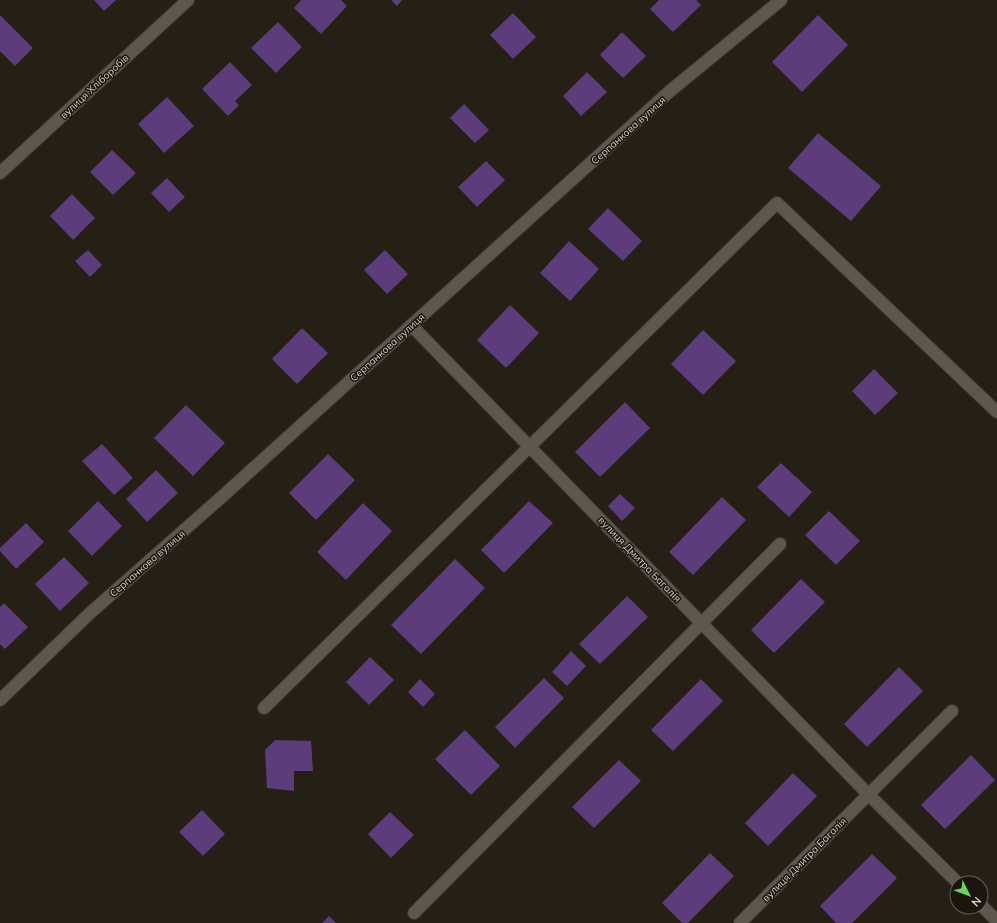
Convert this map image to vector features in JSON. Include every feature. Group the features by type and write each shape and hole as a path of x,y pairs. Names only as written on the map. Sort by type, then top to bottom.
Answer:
{"street":[{"name":"вулиця Хліборобів","path":"0,173 188,0"},
{"name":"Серпанкова вулиця","path":"0,700 89,614 225,494 670,91 781,0"},
{"path":"264,708 777,203 997,412"},
{"name":"вулиця Дмитра Багалія","path":"411,325 868,794 950,875"},
{"path":"414,913 703,624 780,544"},
{"name":"вулиця Дмитра Багалія","path":"740,923 952,711"},
{"path":"989,913 997,921"}],"building":[{"path":"94,0 116,0 104,11"},
{"path":"301,0 341,0 347,6 321,34 294,8"},
{"path":"391,0 402,0 397,6"},
{"path":"659,0 696,0 701,5 673,32 650,9"},
{"path":"513,13 536,37 513,59 490,35"},
{"path":"0,15 33,48 15,66 0,51"},
{"path":"818,15 848,45 802,92 772,62"},
{"path":"278,22 302,47 276,73 251,48"},
{"path":"622,32 646,56 623,78 600,55"},
{"path":"230,62 252,85 235,101 239,105 228,116 202,89"},
{"path":"587,72 607,92 581,116 563,96"},
{"path":"167,97 194,126 164,153 138,124"},
{"path":"464,104 489,130 475,143 450,118"},
{"path":"818,133 881,186 851,221 788,168"},
{"path":"112,150 136,173 113,195 90,172"},
{"path":"486,161 505,180 477,207 458,187"},
{"path":"167,178 185,197 169,212 151,193"},
{"path":"72,194 95,218 73,240 50,216"},
{"path":"608,208 642,241 623,261 588,229"},
{"path":"569,241 599,269 570,301 540,273"},
{"path":"88,250 102,265 90,277 75,261"},
{"path":"385,250 408,274 387,294 364,270"},
{"path":"510,305 539,333 506,368 477,340"},
{"path":"302,328 328,353 297,384 272,359"},
{"path":"703,330 736,361 703,395 671,364"},
{"path":"874,369 898,393 875,415 852,391"},
{"path":"625,402 650,428 600,477 575,452"},
{"path":"186,405 225,443 193,476 154,438"},
{"path":"102,444 133,478 114,495 82,461"},
{"path":"328,454 355,480 316,520 289,493"},
{"path":"781,463 812,492 789,517 757,487"},
{"path":"156,470 178,493 147,522 126,499"},
{"path":"620,494 635,508 622,521 608,506"},
{"path":"722,497 746,520 693,575 669,552"},
{"path":"98,501 122,526 92,556 68,531"},
{"path":"529,501 553,523 504,573 481,550"},
{"path":"363,503 392,531 346,580 317,552"},
{"path":"829,511 860,541 836,565 805,535"},
{"path":"26,523 44,542 16,569 0,551 0,548"},
{"path":"64,557 89,583 60,611 35,584"},
{"path":"455,559 485,588 421,654 391,625"},
{"path":"801,579 825,602 774,653 751,630"},
{"path":"627,596 648,617 600,664 579,644"},
{"path":"4,603 28,627 5,649 0,644 0,607"},
{"path":"571,651 586,666 567,686 552,672"},
{"path":"370,657 394,680 369,705 346,682"},
{"path":"899,667 923,691 867,747 844,724"},
{"path":"544,678 564,698 515,748 495,727"},
{"path":"420,679 435,694 423,707 408,692"},
{"path":"701,679 723,701 673,751 651,730"},
{"path":"465,730 500,766 471,795 435,759"},
{"path":"275,740 311,741 313,771 294,771 294,791 267,788 265,750"},
{"path":"971,755 995,780 945,829 921,805"},
{"path":"619,760 641,781 594,828 572,807"},
{"path":"793,773 817,796 768,846 745,823"},
{"path":"202,810 225,834 203,856 179,832"},
{"path":"390,812 414,835 391,858 368,834"},
{"path":"710,853 734,876 688,923 682,923 662,903"},
{"path":"872,854 897,878 852,923 836,923 820,906"},
{"path":"329,916 336,923 322,923"}]}
